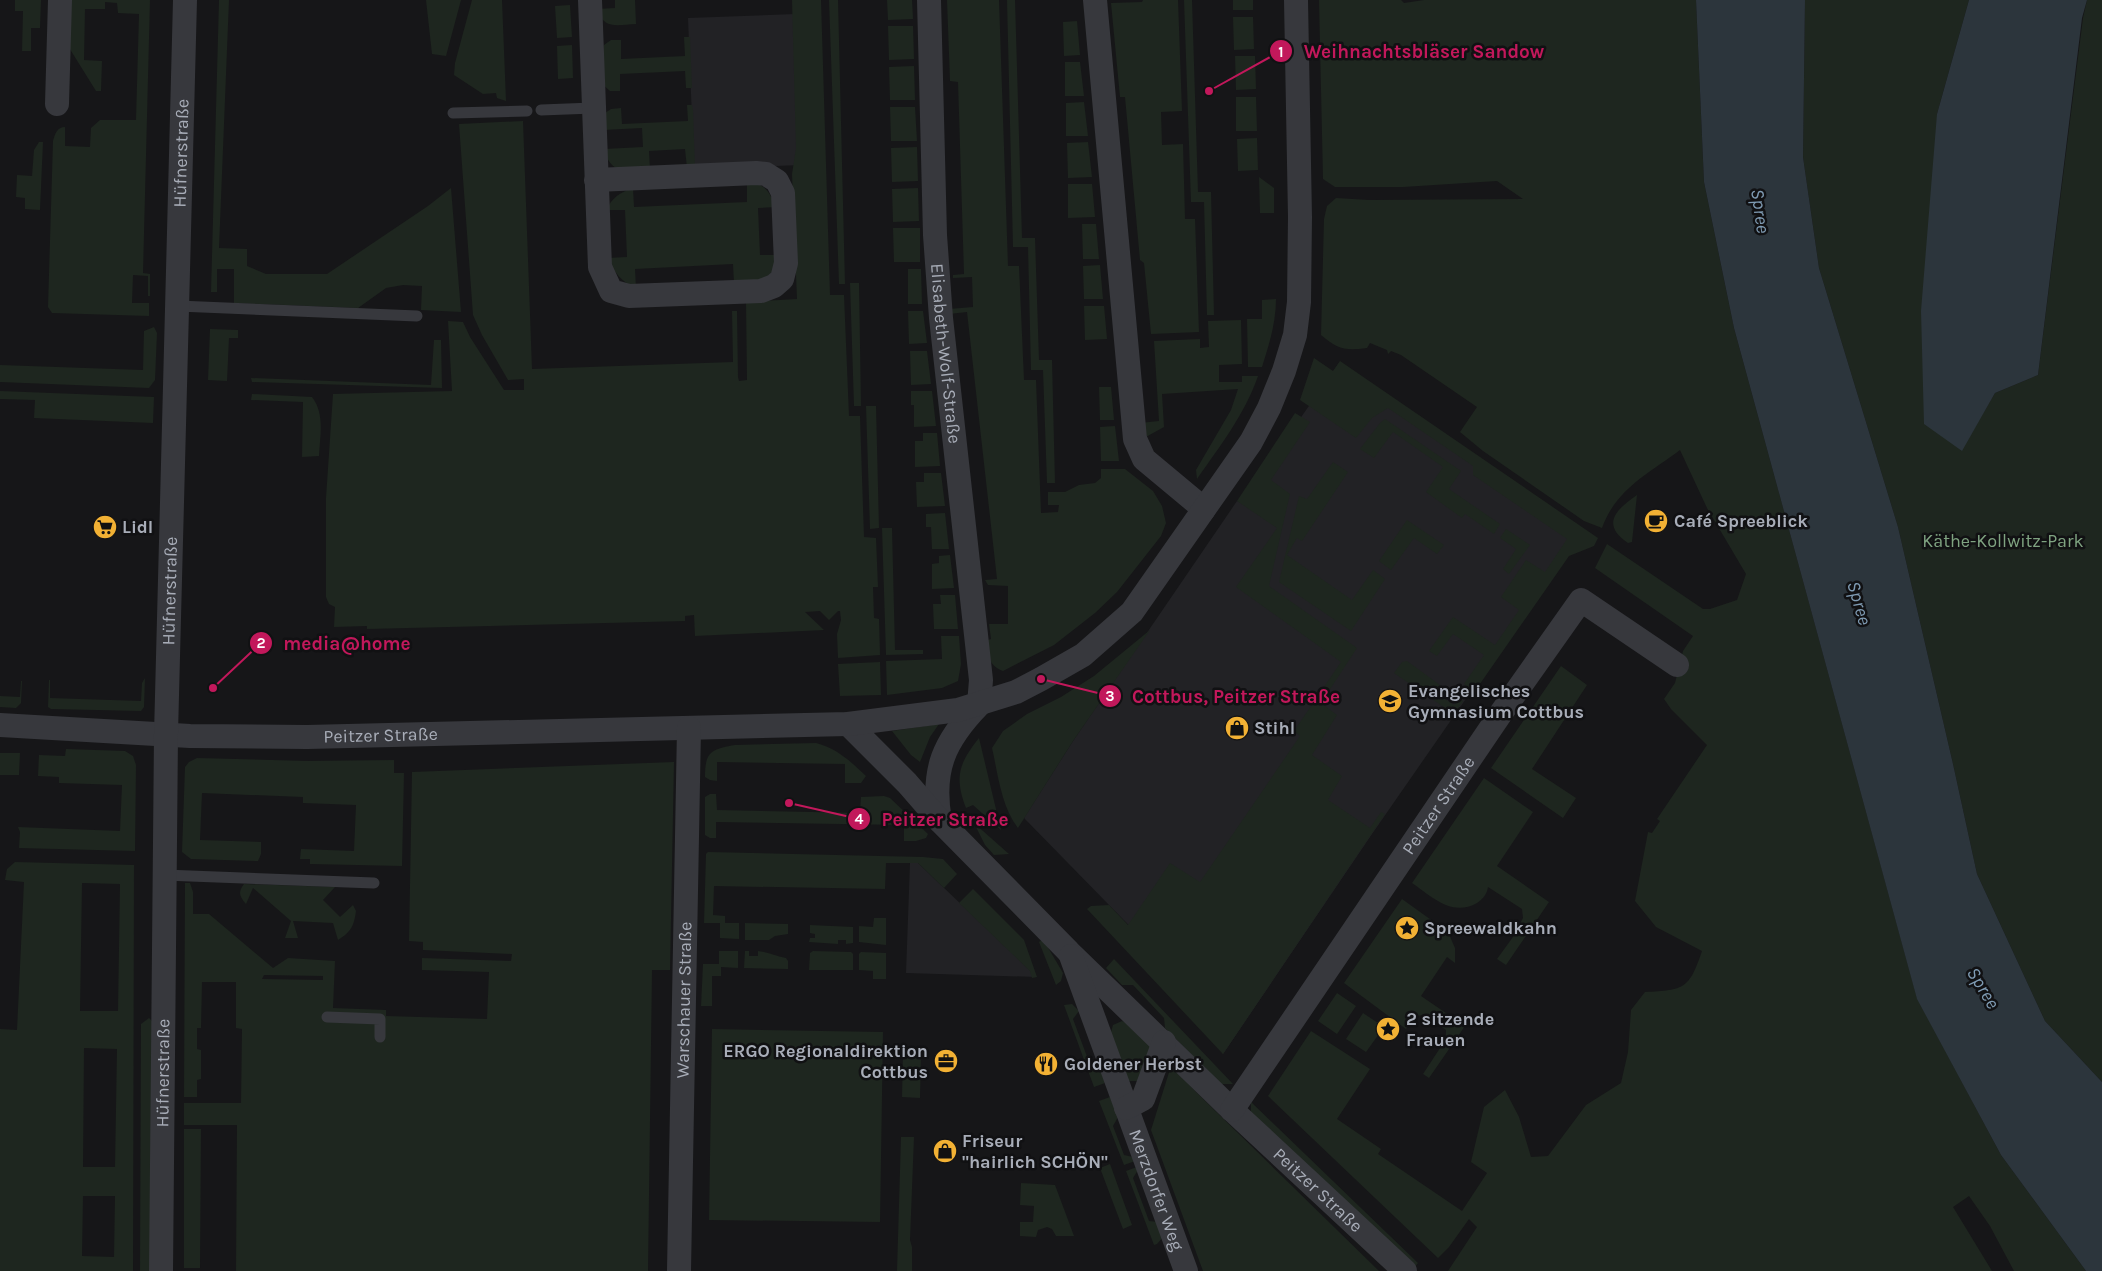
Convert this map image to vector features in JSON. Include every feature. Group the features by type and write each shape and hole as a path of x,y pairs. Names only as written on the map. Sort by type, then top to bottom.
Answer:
{"street":[{"path":"57,104 60,0"},
{"name":"Hüfnerstraße","path":"161,1271 166,734 185,0"},
{"path":"590,0 596,180 600,267 611,291 628,296 761,291 774,286 782,278 786,263 784,193 777,181 766,174 596,180"},
{"name":"Elisabeth-Wolf-Straße","path":"929,0 935,235 941,318 981,680 979,704"},
{"path":"1095,0 1135,439 1144,459 1204,509"},
{"path":"848,724 958,710 979,704 1016,692 1083,655 1132,612 1251,442 1270,408 1295,335 1299,302 1300,217 1296,0"},
{"name":"Peitzer Straße","path":"1232,1110 1494,724 1581,600 1677,665"},
{"path":"940,821 936,798 938,777 945,753 959,726 979,704"},
{"name":"Peitzer Straße","path":"0,725 166,734 307,737 848,724 1069,952 1232,1110 1405,1271"},
{"name":"Warschauer Straße","path":"679,1271 689,728"},
{"name":"Merzdorfer Weg","path":"1069,952 1186,1271"},
{"name":"Merzdorfer Weg","path":"1126,1108 1143,1099 1164,1042"}],"lane":[{"path":"541,110 594,108"},
{"path":"453,113 527,111"},
{"path":"178,306 417,316"},
{"path":"164,875 374,883"},
{"path":"327,1018 380,1019 380,1037"}],"shaded area":[{"path":"795,14 801,165 694,169 688,18"},
{"name":"Evangelisches Gymnasium Cottbus","path":"1339,363 1581,533 1372,834 1223,1054 1154,951 1024,818 1073,741 1237,501 1241,503"},
{"path":"910,863 918,863 1037,977 906,973"}],"green space":[{"path":"15,0 41,0 40,28 31,28 31,51 22,51 23,11 15,11"},
{"path":"69,0 150,0 143,273 150,274 150,296 148,296 148,276 133,275 132,303 149,303 149,316 52,313 48,307 53,141 56,133 60,128 65,127 65,146 90,147 91,128 100,120 136,120 139,14 118,13 117,3 105,2 105,9 85,9 84,60 102,61 101,91 96,91 68,46"},
{"path":"219,0 229,0 219,248 247,249 247,266 266,274 327,274 428,206 451,188 461,312 421,310 422,286 403,285 386,288 358,308 234,303 234,269 217,269 217,292 211,292"},
{"path":"426,0 461,0 446,56 432,54"},
{"path":"472,0 502,0 506,101 497,98 496,93 483,94 454,75 455,63"},
{"path":"615,0 635,0 636,24 612,25 603,20 597,9 615,8"},
{"path":"792,0 821,0 830,295 844,295 849,416 860,416 864,537 876,538 878,587 873,587 874,618 879,619 880,655 838,658 837,634 841,620 840,611 829,620 820,611 805,612 824,630 695,636 694,615 685,616 685,621 367,629 367,626 334,627 335,607 329,604 326,597 326,498 333,394 452,391 448,321 463,322 470,337 504,390 524,390 524,379 508,380 482,335 473,315 459,124 523,121 532,369 733,362 732,311 737,311 738,377 739,381 747,380 746,302 797,299 792,174 796,148"},
{"path":"829,0 838,0 845,284 839,284"},
{"path":"887,0 912,0 913,19 888,20"},
{"path":"947,0 999,0 1008,266 1019,266 1024,380 1036,380 1041,513 1058,512 1059,505 1048,505 1048,492 1065,492 1079,485 1095,483 1101,478 1101,469 1125,469 1153,491 1162,506 1166,523 1161,536 1117,592 1095,613 1054,645 1003,671 992,663 985,641 991,639 989,624 1008,624 1008,586 988,585 985,580 997,579 967,312 949,314 949,309 973,307 972,277 953,278 953,275 964,274 958,82 950,81"},
{"path":"1007,0 1015,0 1022,238 1035,238 1039,360 1052,360 1055,483 1047,483 1043,370 1031,370 1028,247 1013,247"},
{"path":"1143,0 1178,0 1182,111 1161,112 1162,145 1183,144 1185,219 1195,219 1199,332 1151,334 1144,263 1140,260 1125,97 1120,97 1111,3 1142,2"},
{"path":"1184,0 1192,0 1198,192 1211,192 1214,315 1207,315 1204,202 1191,202"},
{"path":"1233,0 1253,0 1253,10 1233,10"},
{"path":"1319,0 1401,0 1404,3 1424,0 1696,0 1704,182 1734,328 1917,998 2001,1155 2086,1271 2014,1271 1990,1226 1969,1196 1953,1207 1992,1271 1448,1271 1477,1227 1469,1219 1449,1247 1438,1258 1268,1096 1311,1031 1370,1069 1337,1119 1381,1149 1378,1154 1462,1211 1487,1173 1471,1162 1484,1107 1505,1090 1519,1117 1531,1157 1548,1156 1586,1105 1621,1083 1628,1052 1631,1010 1645,992 1669,990 1684,985 1693,973 1702,951 1656,927 1635,901 1648,832 1652,833 1660,821 1657,819 1707,745 1671,709 1664,699 1675,683 1683,651 1693,636 1595,568 1607,544 1703,609 1710,609 1737,600 1746,574 1707,508 1680,450 1634,483 1624,493 1608,514 1602,528 1584,521 1483,451 1460,432 1477,407 1401,355 1391,351 1388,354 1387,350 1370,343 1367,348 1342,348 1321,335 1324,219 1327,206 1336,198 1369,200 1523,199 1497,181 1403,187 1335,187 1323,179"},
{"name":"Käthe-Kollwitz-Park","path":"1805,0 1969,0 1937,114 1961,451 1995,393 2038,375 2083,18 2087,0 2102,0 2102,1082 2045,1021 1977,874 1898,527 1819,268 1803,157"},
{"path":"570,5 572,37 557,38 555,6"},
{"path":"1233,17 1253,17 1254,49 1234,50"},
{"path":"1077,21 1080,55 1064,56 1063,22"},
{"path":"888,26 913,26 914,59 889,60"},
{"path":"684,37 690,37 692,88 686,88 685,71 620,74 620,91 610,91 600,82 604,45 611,40 621,40 621,59 685,56"},
{"path":"572,45 573,78 558,79 557,46"},
{"path":"1235,56 1255,56 1256,89 1236,90"},
{"path":"1065,62 1080,62 1084,96 1065,96"},
{"path":"914,66 915,100 890,100 889,67"},
{"path":"1236,97 1256,97 1257,131 1236,131"},
{"path":"1084,102 1088,136 1066,136 1066,103"},
{"path":"687,105 692,105 693,110 695,167 687,168 685,149 649,151 650,170 627,170 611,164 604,149 643,147 642,128 603,130 602,115 611,109 621,108 622,124 688,121"},
{"path":"890,107 915,107 917,141 891,141"},
{"path":"1257,138 1258,170 1238,171 1237,139"},
{"path":"39,142 43,142 40,210 25,209 25,198 16,197 17,175 32,176 34,150"},
{"path":"1088,142 1092,177 1068,178 1067,143"},
{"path":"917,147 918,181 892,182 891,148"},
{"path":"1259,177 1274,188 1274,213 1260,213"},
{"path":"747,183 753,183 766,189 776,207 758,208 760,255 779,255 773,271 768,276 757,281 734,283 733,264 635,269 636,288 622,280 613,268 608,258 627,257 625,210 606,210 611,202 620,194 633,188 634,207 747,202"},
{"path":"1068,184 1092,184 1095,217 1068,218"},
{"path":"918,188 919,221 893,222 892,189"},
{"path":"1082,224 1096,224 1099,259 1083,259"},
{"path":"893,228 920,228 920,262 894,262"},
{"path":"1100,265 1103,299 1084,299 1083,266"},
{"path":"908,269 921,269 922,304 908,304"},
{"path":"850,283 859,283 861,406 854,406"},
{"path":"1276,299 1270,342 1262,367 1248,367 1247,319 1262,319 1262,300"},
{"path":"1084,306 1104,306 1107,339 1085,340"},
{"path":"908,311 923,311 927,343 909,344"},
{"path":"1241,320 1242,364 1219,365 1219,382 1242,382 1242,376 1258,376 1239,417 1197,479 1196,470 1231,410 1238,389 1162,394 1164,427 1144,438 1140,423 1159,421 1154,341 1200,339 1200,348 1209,347 1208,321"},
{"path":"154,327 157,333 155,380 149,388 0,382 0,365 143,370 144,331"},
{"path":"210,329 238,330 238,338 229,338 227,381 208,380"},
{"path":"434,340 441,340 442,388 252,382 251,378 431,385"},
{"path":"910,351 927,351 931,384 911,385"},
{"path":"1314,358 1333,371 1340,361 1598,538 1594,546 1569,556 1475,691 1464,684 1484,655 1453,634 1437,656 1429,651 1453,617 1495,645 1519,610 1501,597 1526,560 1545,572 1567,539 1473,475 1473,466 1388,408 1372,418 1356,438 1300,400"},
{"path":"1099,387 1111,387 1114,420 1100,420"},
{"path":"0,391 154,397 153,423 34,418 35,400 0,399"},
{"path":"911,391 932,391 936,426 914,427 914,405 911,405"},
{"path":"252,394 312,397 319,410 320,418 319,456 302,457 303,402 251,400"},
{"path":"866,406 876,406 879,528 870,529"},
{"path":"1295,413 1310,422 1271,480 1290,494 1269,586 1357,648 1321,703 1337,715 1312,755 1342,776 1328,800 1370,828 1381,812 1385,814 1223,1054 1087,909 1091,906 1109,905 1128,925 1170,863 1200,882 1300,736 1294,731 1341,662 1236,587 1277,528 1237,501"},
{"path":"1385,419 1461,471 1449,489 1500,524 1494,534 1465,514 1462,518 1426,492 1443,467 1393,432 1374,458 1360,449"},
{"path":"1115,426 1119,461 1101,461 1100,427"},
{"path":"923,433 937,433 940,466 915,467 915,441 923,441"},
{"path":"1333,462 1348,472 1302,541 1297,538 1287,555 1352,600 1373,570 1385,579 1351,631 1279,582 1299,496 1307,499"},
{"path":"924,473 941,473 945,506 917,507 916,482 924,482"},
{"path":"1637,495 1632,542 1628,543 1615,530 1614,518 1623,506"},
{"path":"945,513 949,549 932,549 931,527 926,527 926,514"},
{"path":"1407,520 1444,545 1437,554 1414,538 1391,570 1379,561"},
{"path":"882,528 892,528 895,650 923,650 923,654 886,655"},
{"path":"1506,529 1530,545 1509,574 1503,569 1516,549 1500,538"},
{"path":"950,555 954,588 932,589 932,564 939,563 939,556"},
{"path":"940,595 955,595 958,629 934,629 933,604 941,604"},
{"path":"1150,630 1073,741 1018,828 1004,800 992,748 1003,731 1027,714 1061,697 1094,676"},
{"path":"941,636 959,636 961,664 958,681 942,688 887,695 886,661 942,659"},
{"path":"1407,661 1444,688 1439,695 1454,705 1459,698 1463,701 1454,714 1394,673 1402,662"},
{"path":"880,662 881,695 840,696 838,664"},
{"path":"1561,666 1587,685 1532,769 1576,798 1563,818 1491,768"},
{"path":"145,678 144,707 141,711 51,709 48,707 49,680 50,698 141,701 142,683"},
{"path":"21,681 21,703 16,708 0,707 0,696 20,697"},
{"path":"939,724 930,737 920,762 911,755 892,731"},
{"path":"979,738 1001,830 973,805 966,808 962,797 960,779 963,763"},
{"path":"816,743 837,752 855,765 866,776 861,783 845,783 845,764 717,762 717,781 705,777 708,757 720,748 735,745"},
{"path":"66,749 125,751 133,756 136,765 135,851 19,848 20,832 18,827 120,831 122,785 59,783 59,777 38,776 39,755 65,756"},
{"path":"0,753 20,753 19,775 0,775"},
{"path":"197,758 307,761 394,760 394,773 404,773 402,866 310,864 310,859 300,859 301,849 354,851 356,805 303,803 303,797 202,793 200,840 261,842 261,854 258,861 191,859 182,852 185,767 189,762"},
{"path":"674,762 670,970 652,970 648,1271 236,1271 237,1125 184,1125 184,1103 241,1103 242,1029 236,1028 236,982 202,982 201,1028 197,1028 197,1049 201,1050 201,1079 197,1080 197,1097 184,1097 185,883 190,883 193,892 193,914 209,914 273,968 288,958 335,961 333,1008 386,1010 386,1016 487,1019 489,972 422,970 422,958 511,961 512,954 423,950 423,942 409,941 412,772","holes":["264,975 323,976 323,980 262,979"]},
{"path":"1484,778 1533,812 1497,866 1549,902 1506,965 1497,959 1513,937 1523,918 1522,909 1488,887 1487,892 1477,903 1468,907 1451,907 1443,904 1412,883"},
{"path":"710,794 716,794 717,810 860,813 861,797 884,796 890,798 928,834 926,838 916,841 904,841 904,825 716,822 716,838 710,838 705,835 705,797"},
{"path":"974,823 1009,854 994,855 985,845"},
{"path":"708,852 923,857 943,859 957,874 944,888 918,863 886,863 885,889 714,886 713,915 725,916 725,923 739,923 739,939 720,938 720,923 704,923 706,854"},
{"path":"15,862 134,865 133,1271 0,1271 0,1029 17,1030 24,882 5,880 7,869","holes":["82,883 120,884 118,1011 80,1011","84,1048 117,1049 115,1167 83,1167","83,1196 115,1196 114,1257 82,1256"]},
{"path":"244,884 335,887 323,900 340,917 353,905 356,911 353,925 338,940 333,923 293,921 298,938 285,938 291,921 253,888 246,904 240,894"},
{"path":"973,889 1024,940 1037,977 1032,978 1030,971 959,903"},
{"path":"1402,899 1448,932 1455,948 1455,963 1447,957 1421,996 1465,1026 1429,1078 1423,1074 1446,1039 1446,1030 1424,1015 1415,1016 1406,1029 1344,983"},
{"path":"874,918 886,918 886,945 859,942 859,926 873,927"},
{"path":"745,923 788,924 788,934 775,936 769,940 745,940"},
{"path":"810,925 853,927 853,943 846,944 846,940 838,940 838,944 809,942 810,938 815,938 815,934 810,933"},
{"path":"1043,939 1063,973 1061,981 1056,985 1039,942"},
{"path":"719,951 738,951 738,968 721,967 721,976 712,976 712,1006 701,1006 703,964 719,964"},
{"path":"745,951 749,951 749,956 758,956 758,951 786,958 788,969 744,968"},
{"path":"813,951 851,952 853,954 853,970 809,970 810,953"},
{"path":"861,952 886,953 886,979 873,979 873,971 859,970 859,954"},
{"path":"1114,959 1233,1084 1221,1084 1165,1028 1164,1018 1133,985 1122,985 1106,968"},
{"path":"1337,993 1356,1006 1337,1034 1318,1021"},
{"path":"1072,1004 1079,1011 1073,1019 1089,1062 1099,1065 1105,1083 1094,1087 1064,1005"},
{"path":"1363,1013 1384,1027 1366,1052 1346,1039"},
{"path":"149,1018 152,1021 151,1271 140,1271 141,1024"},
{"path":"1122,1021 1129,1024 1152,1048 1140,1081 1127,1081 1110,1036 1113,1025"},
{"path":"712,1029 883,1032 880,1222 709,1220"},
{"path":"903,1051 921,1052 920,1098 902,1097"},
{"path":"1171,1066 1379,1271 1203,1271 1151,1130"},
{"path":"1110,1097 1118,1117 1113,1126 1124,1155 1133,1157 1135,1161 1124,1165 1099,1101"},
{"path":"1251,1102 1418,1263 1414,1268 1251,1113"},
{"path":"184,1129 201,1129 200,1268 184,1268"},
{"path":"901,1137 914,1137 910,1240 912,1247 912,1271 897,1271"},
{"path":"1110,1164 1132,1225 1123,1229 1100,1168"},
{"path":"1137,1167 1138,1170 1133,1178 1149,1221 1158,1222 1163,1237 1154,1245 1126,1171"},
{"path":"1021,1183 1055,1185 1074,1236 1056,1236 1052,1229 1047,1227 1038,1230 1036,1237 1020,1236 1020,1222 1033,1222 1034,1206 1020,1205"}],"water":[{"name":"Spree","path":"1696,0 1805,0 1803,157 1819,268 1898,527 1977,874 2045,1021 2102,1082 2102,1271 2086,1271 2001,1155 1917,999 1734,328 1704,182"},
{"path":"1969,0 2087,0 2082,18 2038,375 1995,393 1962,451 1924,424 1921,311 1937,114"}],"place":[{"name":"Weihnachtsbläser Sandow","path":"1209,91"},
{"name":"Café Spreeblick","path":"1656,521"},
{"name":"Lidl","path":"105,527"},
{"name":"Cottbus, Peitzer Straße","path":"1041,679"},
{"name":"media@home","path":"213,688"},
{"name":"Evangelisches Gymnasium Cottbus","path":"1390,701"},
{"name":"Stihl","path":"1237,728"},
{"name":"Peitzer Straße","path":"789,803"},
{"name":"Spreewaldkahn","path":"1407,928"},
{"name":"2 sitzende Frauen","path":"1388,1029"},
{"name":"ERGO Regionaldirektion Cottbus","path":"946,1061"},
{"name":"Goldener Herbst","path":"1046,1064"},
{"name":"Friseur \"hairlich SCHÖN\"","path":"945,1151"}]}
